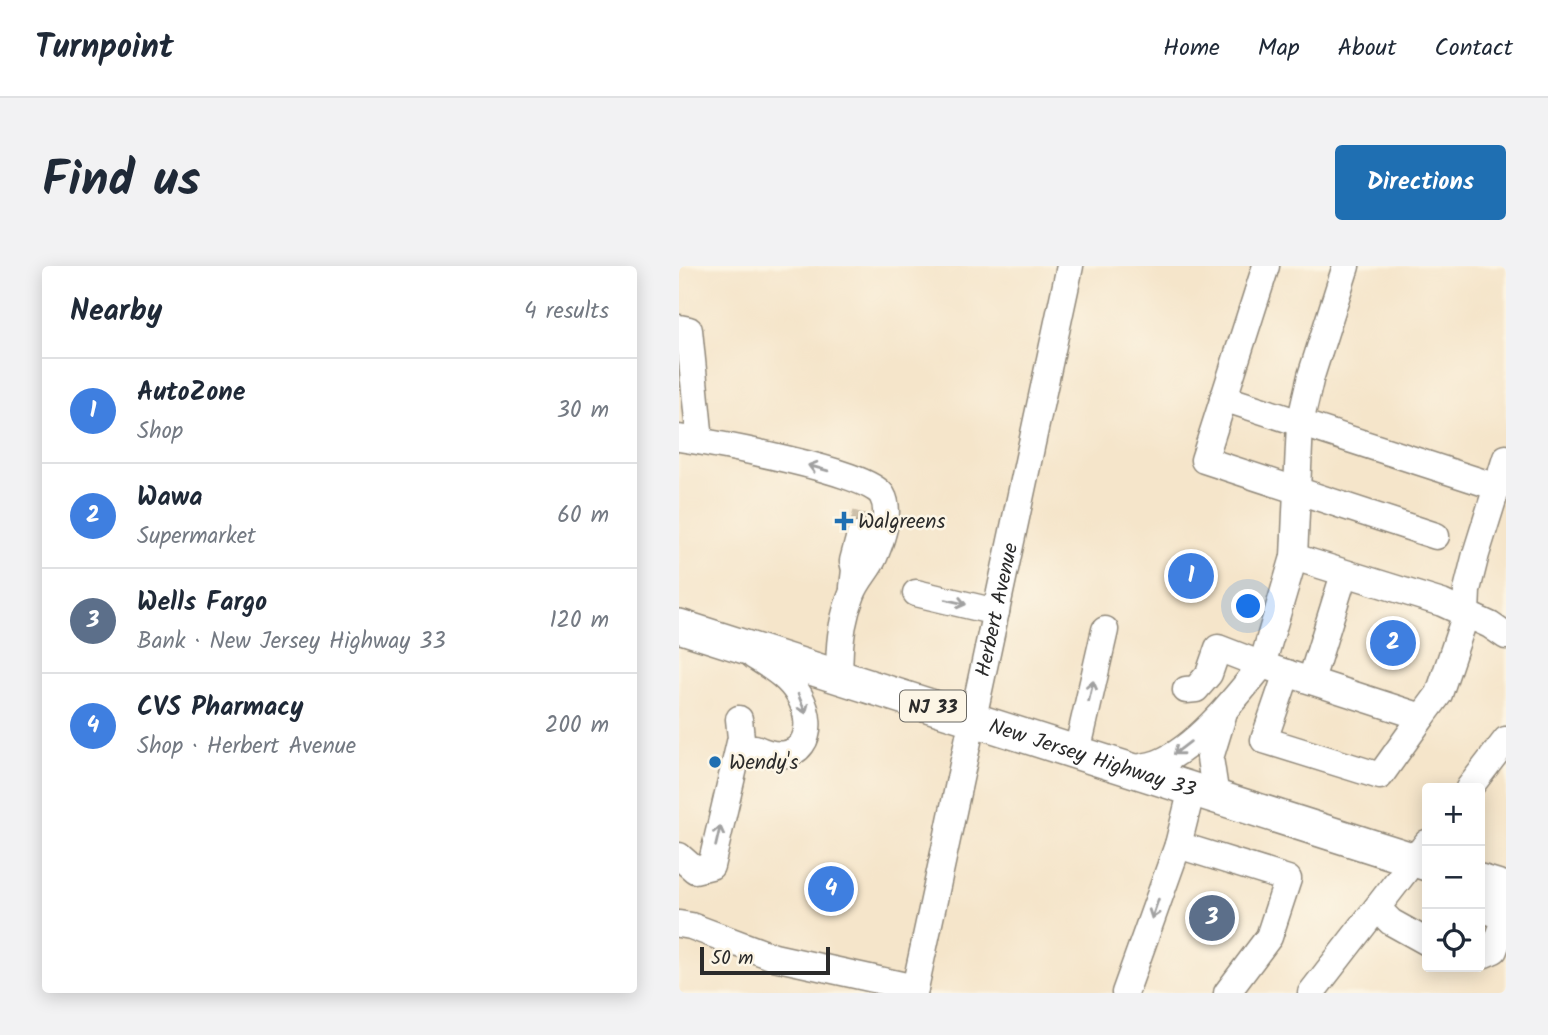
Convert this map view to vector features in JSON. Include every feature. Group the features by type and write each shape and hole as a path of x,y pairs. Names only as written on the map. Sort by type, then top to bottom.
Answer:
{"main road":[{"name":"New Jersey Highway 33","path":"679,626 1204,793 1422,856"},
{"path":"1485,883 1506,889"}],"street":[{"name":"Herbert Avenue","path":"914,991 1070,266"},
{"path":"1266,266 1204,460 1436,536"},
{"path":"1287,672 1300,423 1311,376 1346,266"},
{"path":"679,328 689,330 689,439 800,463 865,481 883,496 887,508 874,557 852,593"},
{"path":"1223,398 1497,487"},
{"path":"1344,574 1287,672 1264,740 1380,776 1439,694 1467,614 1467,590 1476,554 1506,458"},
{"path":"840,677 839,637 852,593 855,570 853,561 870,504 865,481"},
{"path":"1294,557 1442,603 1490,625 1506,636"},
{"path":"916,593 996,612"},
{"path":"1077,752 1105,630"},
{"path":"735,643 782,674 797,692 807,712 807,729 795,752 782,756 768,755 755,748"},
{"path":"1186,690 1196,689 1209,674 1219,648 1422,717"},
{"path":"1131,769 1159,763 1179,751 1224,712 1287,672"},
{"path":"1125,993 1178,845 1204,793 1210,758 1224,712"},
{"path":"679,856 695,870 711,866 741,738 739,719"},
{"path":"1473,783 1506,740"},
{"path":"1178,845 1288,879 1269,937 1227,993"},
{"path":"1311,993 1377,908 1422,857"},
{"path":"1377,908 1391,922 1422,934"},
{"path":"1483,909 1506,918 1494,950 1485,954"},
{"path":"679,924 698,928 774,957 914,991"}],"tunnel":[{"path":"860,535 866,514"}],"place":[{"name":"Walgreens","path":"844,521"},
{"name":"AutoZone","path":"1191,576"},
{"name":"Wawa","path":"1393,643"},
{"name":"Wendy's","path":"715,762"},
{"name":"CVS Pharmacy","path":"831,889"},
{"name":"Wells Fargo","path":"1212,918"}]}
